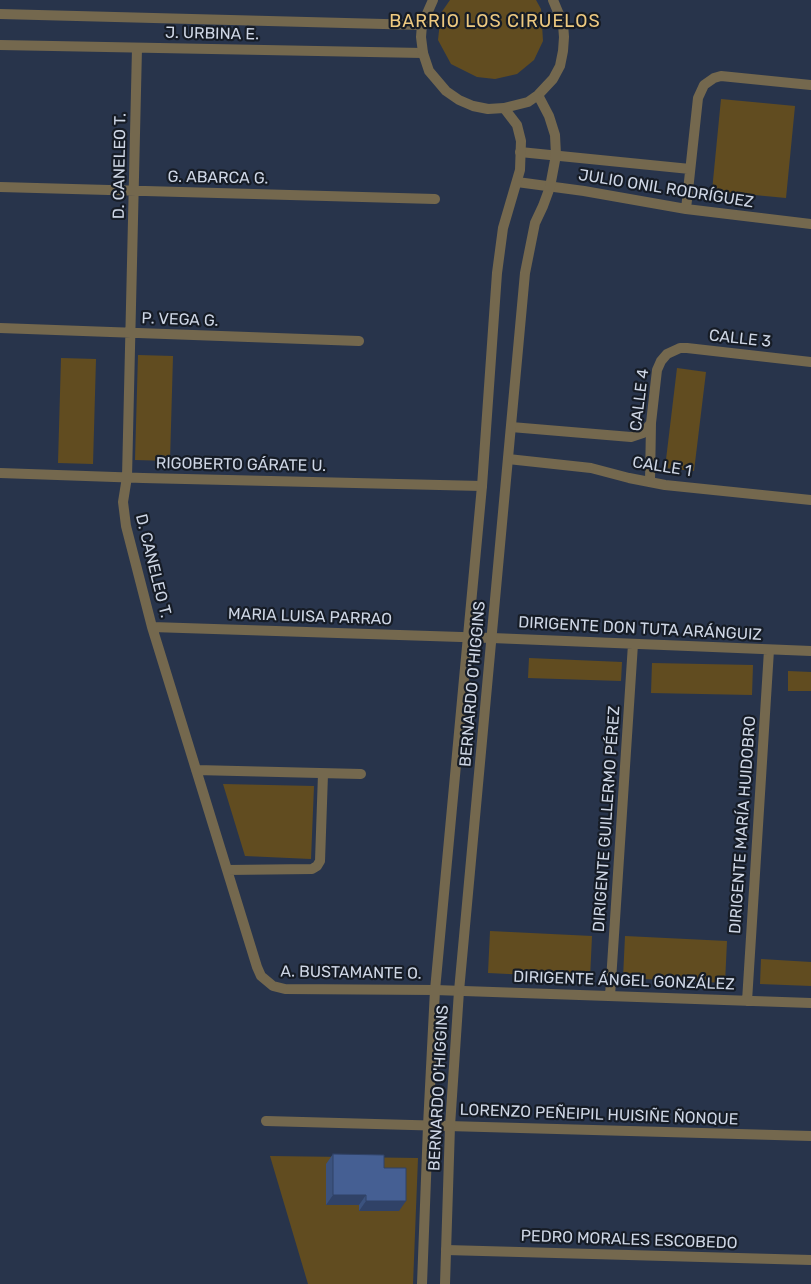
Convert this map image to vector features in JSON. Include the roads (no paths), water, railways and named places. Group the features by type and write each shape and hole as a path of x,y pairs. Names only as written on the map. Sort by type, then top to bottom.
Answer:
{"street":[{"path":"433,0 422,24 421,37 428,71 446,91 459,100 473,106 488,108 504,108 528,102 538,95 553,79 560,66 564,50 562,24 553,0"},
{"name":"J. URBINA E.","path":"0,14 422,24"},
{"name":"J. URBINA E.","path":"0,45 423,53"},
{"name":"D. CANELEO T.","path":"137,48 127,477 123,502 126,526 152,627 196,770 257,967 261,976 267,982"},
{"path":"686,209 698,98 708,81 728,76 811,85"},
{"name":"BERNARDO O'HIGGINS","path":"445,1284 450,1126 459,991 525,274 535,223 550,187 556,155 555,135 538,95"},
{"name":"BERNARDO O'HIGGINS","path":"422,1284 435,990 482,486 500,251 508,209 520,170 521,141 517,125 504,108"},
{"path":"520,152 690,169"},
{"name":"JULIO ONIL RODRÍGUEZ","path":"517,182 584,191 686,209 811,224"},
{"name":"G. ABARCA G.","path":"0,187 435,199"},
{"name":"P. VEGA G.","path":"0,328 359,341"},
{"name":"CALLE 3","path":"667,354 680,348 687,348 811,362"},
{"name":"CALLE 4","path":"650,482 651,423 657,370 667,354"},
{"name":"CALLE 1","path":"511,427 631,437 643,433 651,423"},
{"name":"CALLE 1","path":"508,459 591,468 650,482 811,500"},
{"name":"RIGOBERTO GÁRATE U.","path":"0,473 482,486"},
{"name":"MARIA LUISA PARRAO","path":"152,627 467,638"},
{"name":"DIRIGENTE DON TUTA ARÁNGUIZ","path":"467,638 811,652"},
{"name":"DIRIGENTE GUILLERMO PÉREZ","path":"610,996 633,644"},
{"name":"DIRIGENTE MARÍA HUIDOBRO","path":"747,1001 769,650"},
{"path":"196,770 361,774"},
{"path":"227,870 312,870 317,866 320,861 323,774"},
{"name":"A. BUSTAMANTE O.","path":"267,982 273,986 285,989 435,990"},
{"name":"DIRIGENTE ÁNGEL GONZÁLEZ","path":"435,990 811,1003"},
{"name":"LORENZO PEÑEIPIL HUISIÑE ÑONQUE","path":"266,1121 811,1136"},
{"name":"PEDRO MORALES ESCOBEDO","path":"446,1250 811,1260"}],"district":[{"name":"BARRIO LOS CIRUELOS","path":"495,22"}]}
